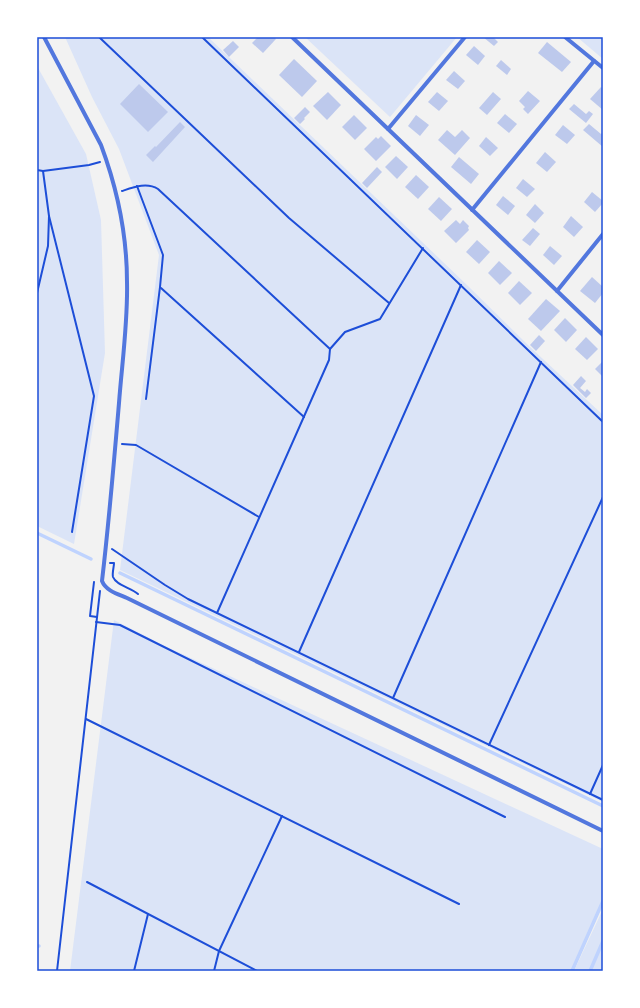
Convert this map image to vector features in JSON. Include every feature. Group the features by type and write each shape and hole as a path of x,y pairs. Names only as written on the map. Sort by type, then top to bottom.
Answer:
{"street":[{"path":"44,37 101,145 117,197 124,233 127,277 126,311 116,444 102,581 107,588 603,831"},
{"path":"292,37 603,335"},
{"path":"388,129 465,37"},
{"path":"566,37 603,68"},
{"path":"472,210 594,61"},
{"path":"556,291 603,234"}],"path":[{"path":"99,37 289,218 389,303"},
{"path":"202,37 603,422"},
{"path":"98,157 100,163"},
{"path":"37,170 43,171 84,166 100,163 106,160"},
{"path":"43,171 50,216 94,396 72,532"},
{"path":"122,191 137,186 149,185 158,189 330,349"},
{"path":"137,186 163,255 146,399"},
{"path":"37,293 48,246 50,216"},
{"path":"217,613 329,360 330,349 345,332 380,319 423,248"},
{"path":"299,652 461,285"},
{"path":"160,287 304,417"},
{"path":"393,698 541,362"},
{"path":"116,444 136,445 259,517"},
{"path":"489,745 603,497"},
{"path":"106,546 188,599 603,800"},
{"path":"95,576 90,616 97,617"},
{"path":"57,971 96,622 102,581"},
{"path":"96,622 120,626 505,817"},
{"path":"86,719 459,904"},
{"path":"590,794 603,765"},
{"path":"214,971 219,951 282,816"},
{"path":"87,882 257,971"},
{"path":"134,971 148,914"}],"shaded area":[{"path":"65,37 208,37 529,346 603,415 603,802 120,570 159,255 119,149 92,97"},
{"path":"305,37 457,37 390,117"},
{"path":"577,37 603,37 603,59"},
{"path":"37,66 86,154 101,220 105,353 74,544 37,526"},
{"path":"114,620 165,646 603,849 603,899 571,971 70,971"},
{"path":"603,909 603,971 574,971"}],"building":[{"path":"258,37 274,37 276,39 263,53 252,43"},
{"path":"483,37 493,37 498,42 494,46"},
{"path":"233,41 239,47 229,57 223,50"},
{"path":"547,42 571,62 562,72 538,53"},
{"path":"474,46 485,56 478,65 466,55"},
{"path":"294,59 317,81 302,97 279,75"},
{"path":"501,60 511,69 507,75 496,66"},
{"path":"454,71 465,81 458,89 446,80"},
{"path":"139,84 168,112 148,132 120,104"},
{"path":"601,87 603,89 603,110 590,99"},
{"path":"528,91 540,101 528,114 523,109 525,107 519,101"},
{"path":"328,92 341,105 327,120 313,106"},
{"path":"437,92 448,101 439,111 428,102"},
{"path":"493,92 501,99 487,115 479,108"},
{"path":"574,104 586,114 589,111 593,114 586,123 569,109"},
{"path":"305,107 310,112 300,124 294,118"},
{"path":"505,114 517,124 509,133 497,123"},
{"path":"354,115 367,128 355,140 342,127"},
{"path":"416,115 429,125 420,136 408,126"},
{"path":"180,122 185,127 153,162 146,155 155,146 156,147"},
{"path":"589,124 601,134 603,132 603,147 583,130"},
{"path":"563,125 575,135 567,144 555,135"},
{"path":"447,130 455,137 462,130 470,138 455,155 438,140"},
{"path":"381,136 391,146 376,161 364,149 376,137 378,139"},
{"path":"486,137 498,148 490,156 479,146"},
{"path":"545,152 556,162 547,172 536,163"},
{"path":"396,156 408,167 397,179 385,167"},
{"path":"459,157 479,174 471,184 451,167"},
{"path":"377,167 382,172 367,188 362,183"},
{"path":"416,175 429,187 418,199 405,187"},
{"path":"523,179 535,189 527,197 516,188"},
{"path":"592,192 603,201 595,212 584,202"},
{"path":"503,196 515,206 508,215 496,205"},
{"path":"439,197 452,209 441,221 428,209"},
{"path":"535,204 544,213 535,223 526,215"},
{"path":"571,216 583,227 574,237 563,227"},
{"path":"456,220 460,224 463,220 469,226 469,230 456,243 444,231"},
{"path":"533,228 540,234 530,246 522,240"},
{"path":"477,240 490,252 479,264 466,252"},
{"path":"550,246 562,256 554,265 543,255"},
{"path":"499,261 512,273 500,285 488,273"},
{"path":"592,277 603,287 603,293 595,303 580,291"},
{"path":"519,281 532,293 520,305 508,293"},
{"path":"546,299 560,311 541,331 528,319"},
{"path":"565,318 577,330 566,342 554,330"},
{"path":"539,335 545,341 536,351 530,345"},
{"path":"586,337 598,349 587,360 575,349"},
{"path":"603,361 603,377 595,369"},
{"path":"581,376 586,381 580,388 585,392 587,389 591,393 586,398 573,385"}],"waterway":[{"path":"37,533 91,559"},
{"path":"120,573 603,806"},
{"path":"572,971 603,901"},
{"path":"590,971 603,941"}]}
